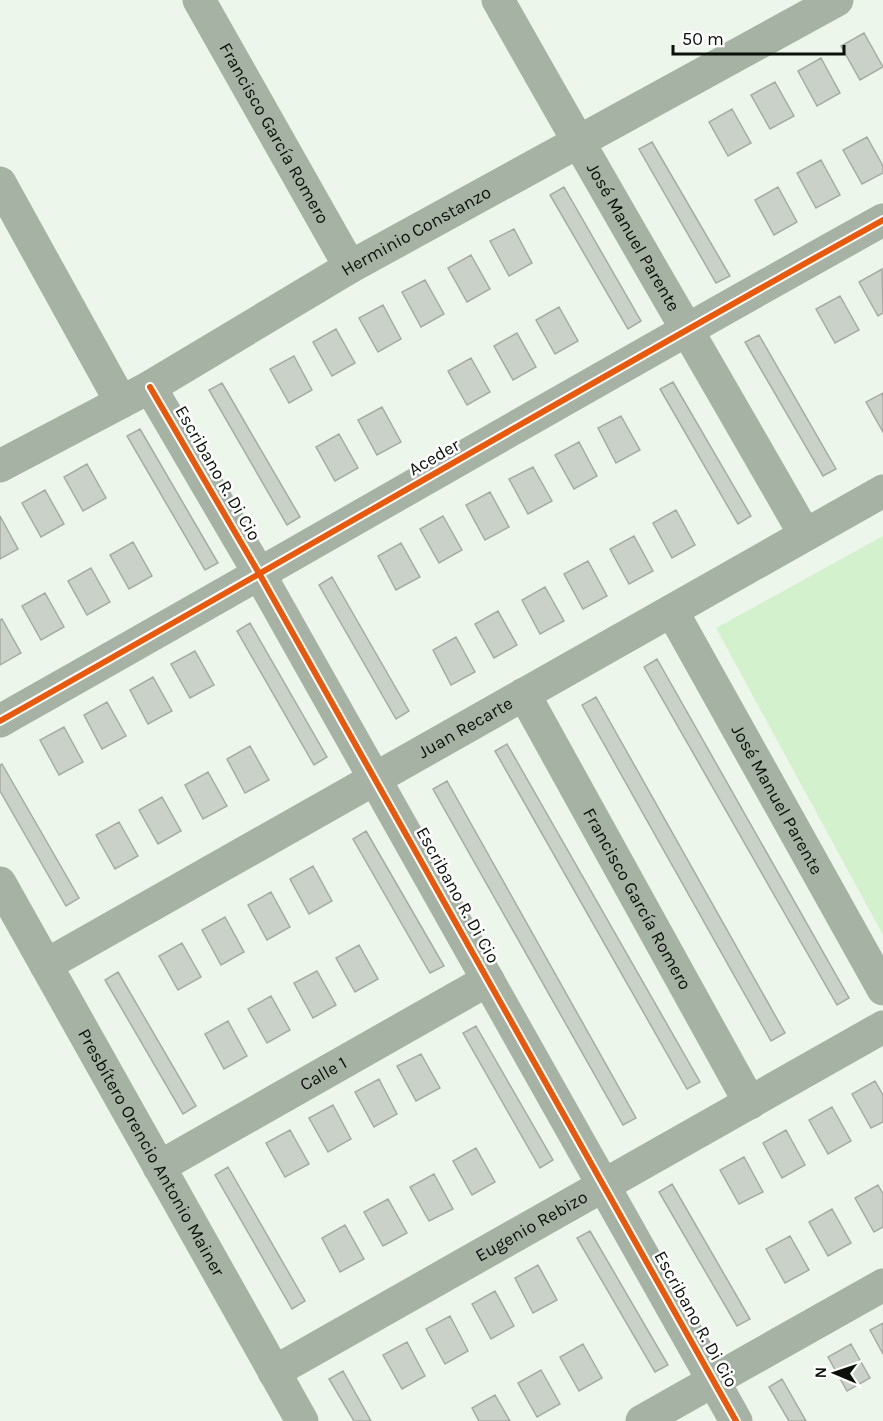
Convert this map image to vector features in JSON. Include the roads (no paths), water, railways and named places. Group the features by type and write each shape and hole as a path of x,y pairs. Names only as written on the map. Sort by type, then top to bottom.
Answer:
{"street":[{"name":"Francisco García Romero","path":"199,0 350,267"},
{"name":"José Manuel Parente","path":"498,0 805,535"},
{"name":"Herminio Constanzo","path":"0,466 150,387 350,267 577,141 800,9 837,0"},
{"path":"0,183 121,402"},
{"name":"Aceder","path":"0,722 688,328 883,220"},
{"name":"Escribano R. Di Cio","path":"150,387 260,575 736,1421"},
{"name":"Juan Recarte","path":"46,965 883,491"},
{"name":"José Manuel Parente","path":"672,610 883,989"},
{"name":"Francisco García Romero","path":"524,694 750,1103"},
{"name":"Presbítero Orencio Antonio Mainer","path":"0,883 302,1421"},
{"name":"Calle 1","path":"159,1167 488,980"},
{"name":"Eugenio Rebizo","path":"274,1372 883,1027"},
{"path":"642,1421 883,1285"}]}
